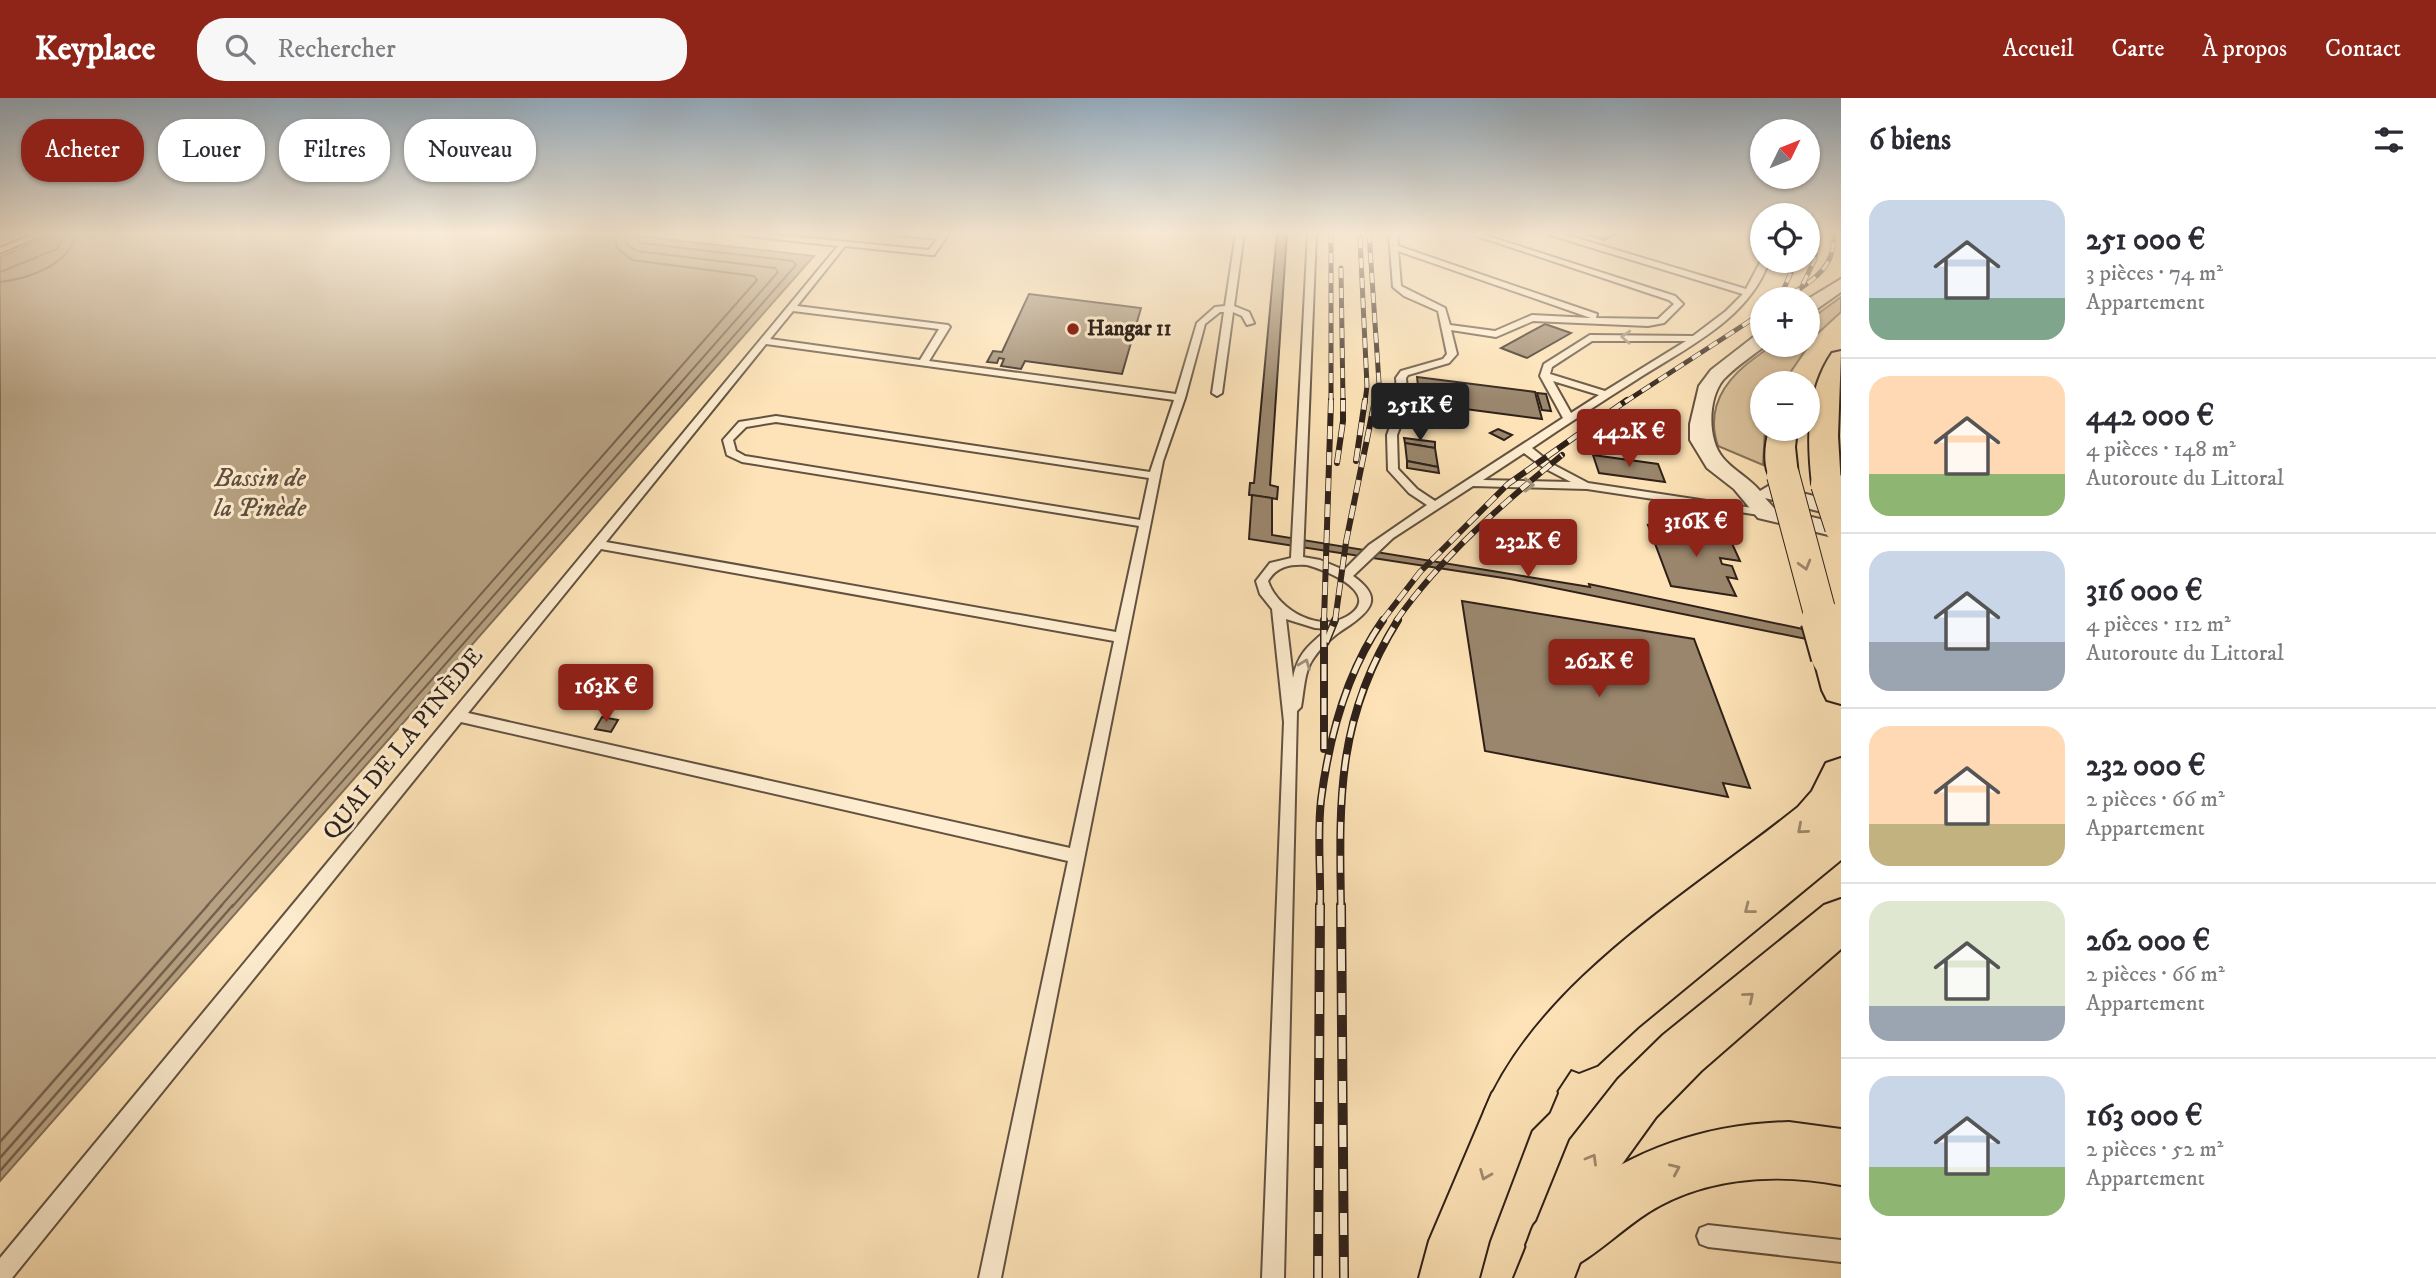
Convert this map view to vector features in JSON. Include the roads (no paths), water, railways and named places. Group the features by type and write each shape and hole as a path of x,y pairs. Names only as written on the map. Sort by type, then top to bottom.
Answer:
{"main road":[{"path":"1813,371 1823,358 1841,350"},
{"path":"1834,511 1823,452 1822,418 1828,389 1841,359"},
{"path":"1781,441 1783,475 1796,530 1837,673"},
{"path":"1449,1278 1459,1241 1511,1112 1556,1043 1592,1002 1637,959 1813,819 1829,801 1841,774"},
{"path":"1511,1112 1620,1010 1841,835"},
{"path":"1550,1261 1590,1160 1637,1098 1682,1053 1841,920"},
{"path":"1550,1261 1631,1189 1692,1162 1758,1150 1841,1157"}],"street":[{"path":"1820,299 1835,288"},
{"path":"1750,349 1718,374 1709,386 1700,424 1701,440 1714,463 1742,484 1763,510"},
{"path":"1742,484 1834,511"},
{"path":"1763,510 1834,511"},
{"path":"1763,510 1834,511"}],"lane":[{"name":"QUAI DE LA PINÈDE","path":"0,1275 807,288"},
{"path":"1217,393 1232,288"},
{"path":"1297,560 1309,288"},
{"path":"1397,288 1404,294 1442,310 1452,354 1450,358 1404,373 1401,378 1402,412 1392,435 1393,470 1413,491 1435,506"},
{"path":"1514,288 1611,321"},
{"path":"1446,327 1496,334 1532,318 1648,324 1661,321 1679,304 1679,301 1640,288"},
{"path":"1733,288 1749,293"},
{"path":"1347,575 1359,560 1435,506 1694,338 1741,302 1753,288"},
{"path":"790,308 945,327 923,363"},
{"path":"990,1278 1155,476 1200,323 1212,312 1229,308 1246,314 1250,323"},
{"path":"1569,419 1545,376 1547,366 1590,338 1694,338"},
{"path":"763,341 1180,398"},
{"path":"1545,376 1606,394"},
{"path":"1145,524 742,459 730,453 728,440 743,424 776,419 1155,476"},
{"path":"1525,448 1548,466 1587,486"},
{"path":"1471,483 1587,486 1763,510"},
{"path":"596,544 1122,638"},
{"path":"1291,722 1303,662 1311,651 1357,615 1364,606 1364,595 1358,584 1347,575 1327,565 1297,560 1273,566 1262,581 1269,600 1278,609 1308,622 1324,624 1346,621"},
{"path":"1273,1278 1291,722 1278,609"},
{"path":"455,715 1076,856"},
{"path":"1708,1236 1841,1251"}],"water":[{"name":"Bassin de la Pinède","path":"0,288 786,288 0,1181"}],"railway":[{"path":"1331,288 1331,400"},
{"path":"1341,288 1343,402"},
{"path":"1362,288 1367,386 1365,402"},
{"path":"1373,288 1379,383 1375,402"},
{"path":"1625,402 1750,321"},
{"path":"1324,621 1331,400"},
{"path":"1356,461 1365,400"},
{"path":"1335,621 1346,542 1375,400"},
{"path":"1382,621 1420,572 1508,484 1627,400"},
{"path":"1337,463 1343,402"},
{"path":"1396,621 1452,554 1562,455"},
{"path":"1326,642 1335,620"},
{"path":"1320,906 1320,813 1329,753 1350,683 1359,661 1383,620"},
{"path":"1341,907 1340,829 1346,759 1363,690 1398,620"},
{"path":"1324,621 1324,749"},
{"path":"1341,905 1344,1278"},
{"path":"1318,1278 1320,906"}],"place":[{"name":"Hangar 11","path":"1073,329"}]}
